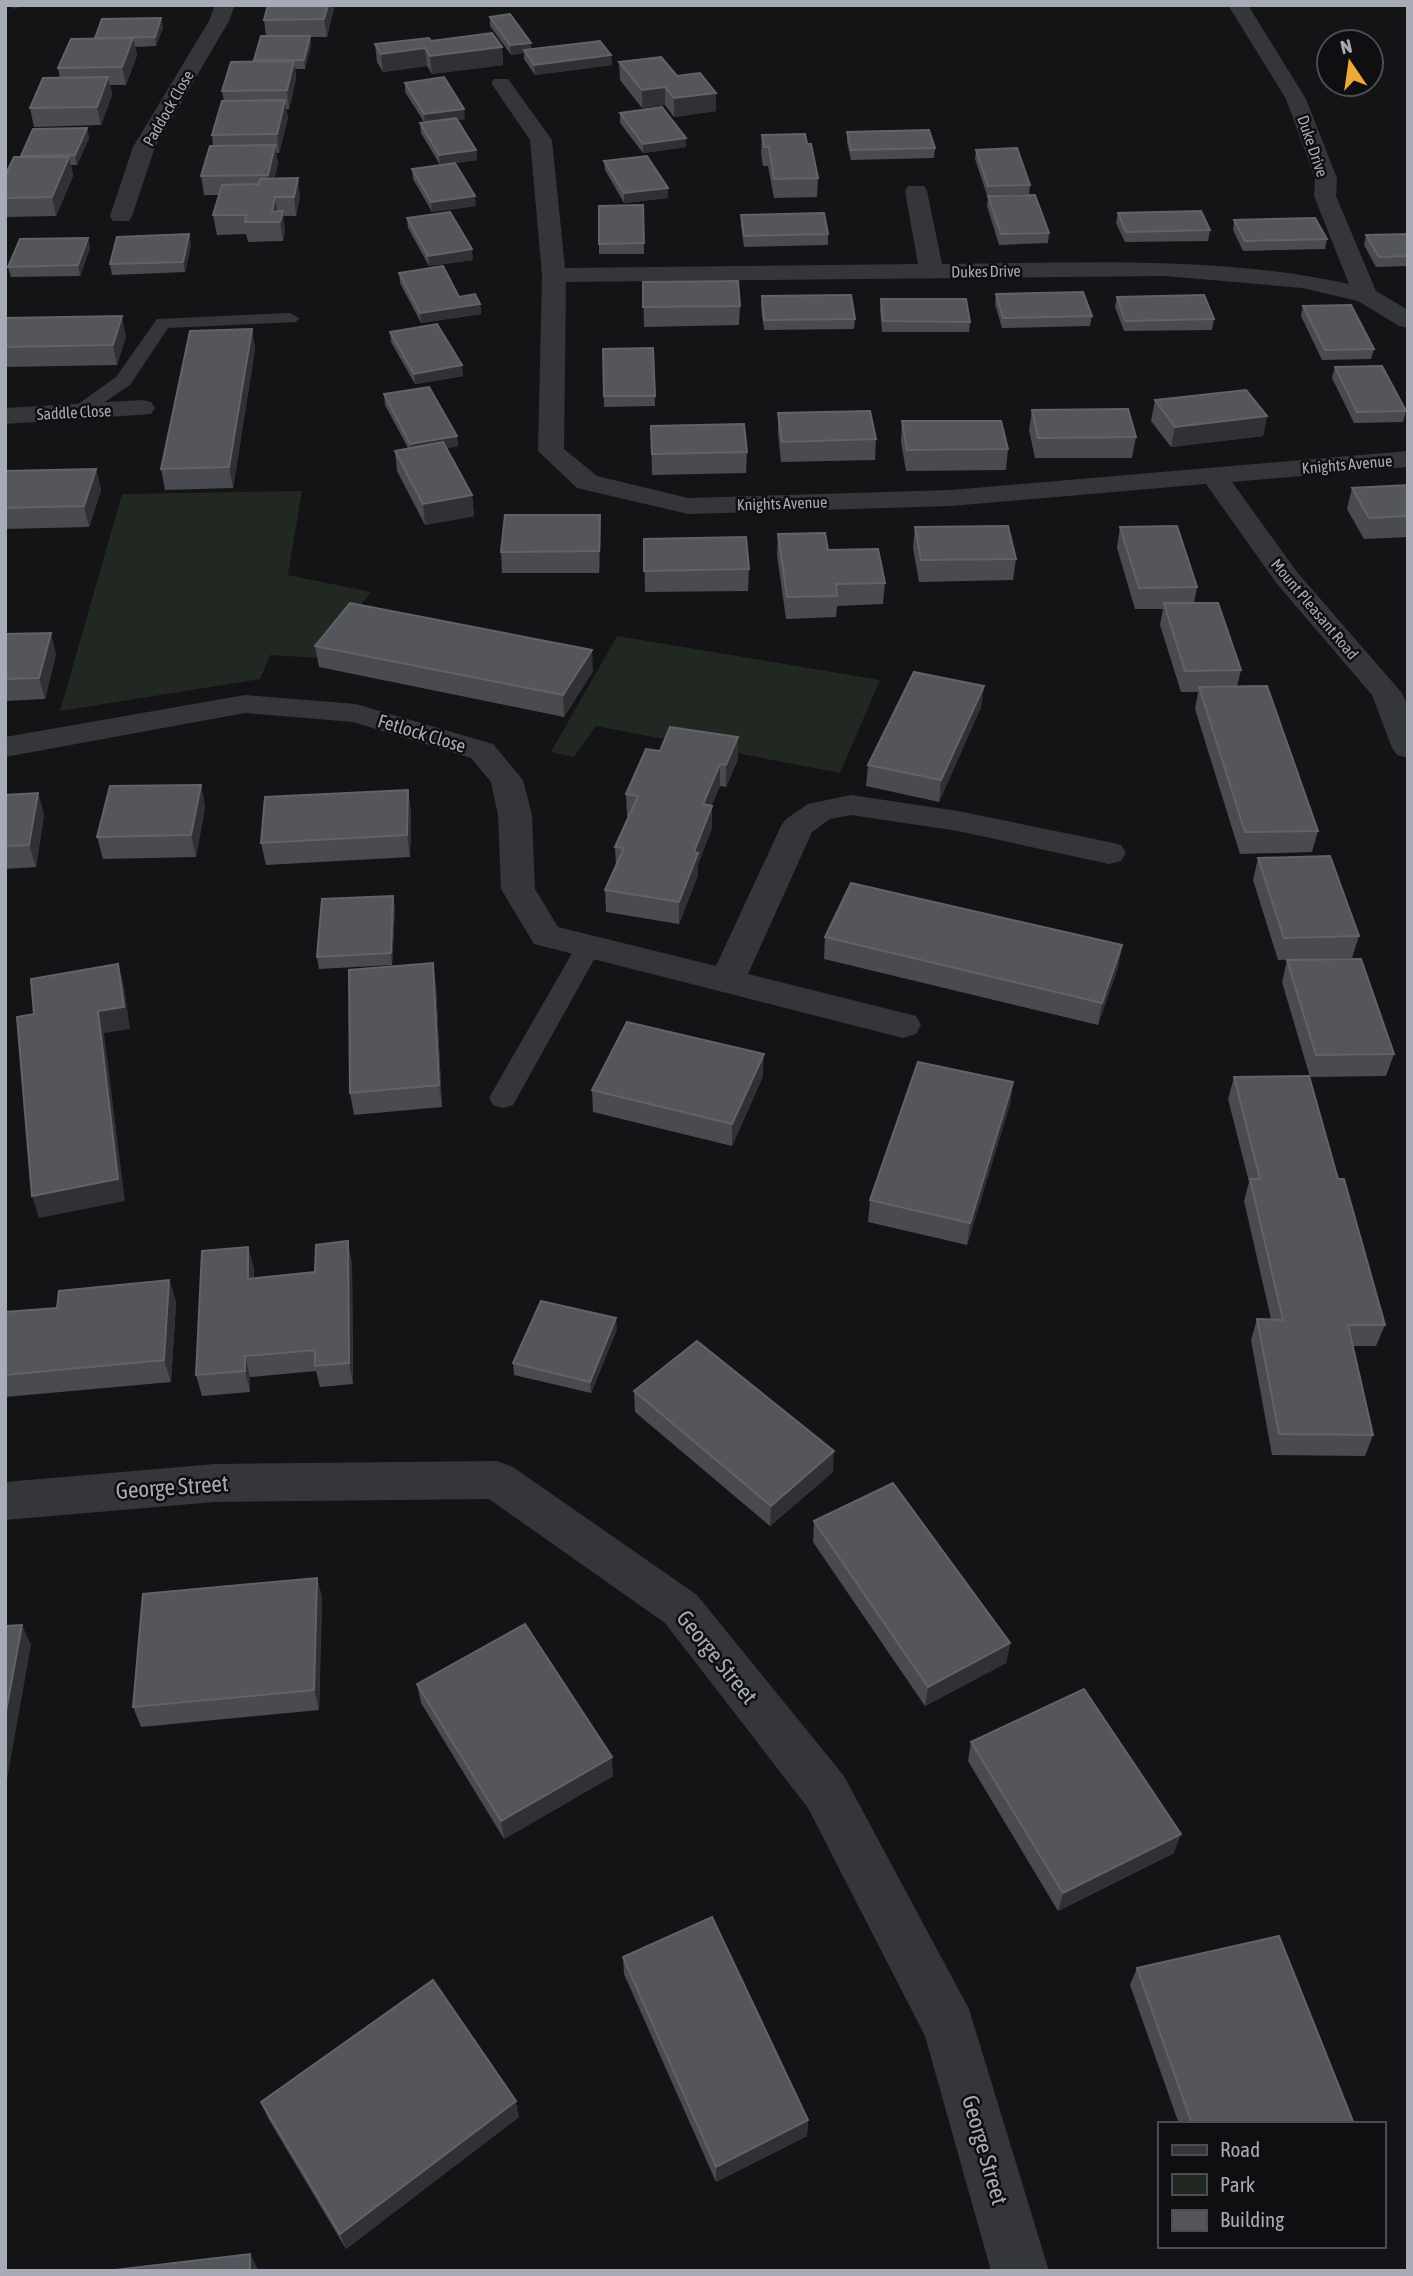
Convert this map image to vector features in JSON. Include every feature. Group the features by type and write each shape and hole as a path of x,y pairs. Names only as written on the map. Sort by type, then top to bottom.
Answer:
{"street":[{"name":"Paddock Close","path":"121,216 144,147 219,21 225,5"},
{"name":"Duke Drive","path":"1238,5 1296,99 1326,178 1325,196 1366,295"},
{"name":"Knights Avenue","path":"500,83 541,140 554,275 551,451 587,482 688,506 951,498 1408,459"},
{"path":"916,191 931,271"},
{"name":"Dukes Drive","path":"554,275 1165,269 1302,281 1366,295 1408,321"},
{"name":"Saddle Close","path":"5,415 142,408"},
{"name":"Mount Pleasant Road","path":"1213,475 1287,578 1397,693 1408,748"},
{"name":"Fetlock Close","path":"5,747 245,704 356,713 482,751 506,780 515,815 518,889 546,936 903,1025"},
{"path":"727,981 799,826 820,811 850,805 864,807 958,821 1109,853"},
{"name":"George Street","path":"5,1502 215,1483 497,1480 681,1609 826,1792 950,2028 1020,2271"}],"lane":[{"path":"77,412 123,381 163,323 290,318"},
{"path":"503,1098 588,947"}],"green space":[{"path":"302,491 288,575 371,592 318,658 270,655 260,679 60,711 122,494"},
{"path":"617,636 880,680 840,773 596,726 574,757 551,752"}],"building":[{"path":"268,5 328,5 324,19 264,20"},
{"path":"510,14 531,43 510,45 490,17"},
{"path":"161,18 155,37 95,38 102,19"},
{"path":"492,33 502,47 430,56 425,48 381,54 375,44 429,38 431,41"},
{"path":"261,36 310,36 304,60 254,60"},
{"path":"133,38 122,67 58,68 71,39"},
{"path":"600,41 611,55 534,65 524,50"},
{"path":"661,57 677,76 700,73 716,93 674,98 665,87 642,90 619,62"},
{"path":"294,61 287,90 222,91 231,62"},
{"path":"108,77 97,107 30,108 43,78"},
{"path":"444,77 464,109 424,114 405,83"},
{"path":"285,100 277,134 212,135 222,101"},
{"path":"662,107 686,138 643,144 620,113"},
{"path":"456,118 476,150 439,155 420,123"},
{"path":"87,128 75,155 21,156 33,129"},
{"path":"929,130 935,148 851,150 847,132"},
{"path":"805,134 807,144 811,144 818,178 774,179 769,147 764,147 762,135"},
{"path":"275,145 268,175 201,176 210,146"},
{"path":"1017,148 1030,185 988,186 976,150"},
{"path":"647,156 668,188 624,193 604,161"},
{"path":"14,157 69,157 52,197 5,198 5,176"},
{"path":"455,163 475,196 431,202 412,169"},
{"path":"298,178 294,197 275,197 272,212 283,211 280,222 245,222 246,215 213,215 222,185 259,184 260,179"},
{"path":"1035,195 1049,233 1001,234 988,196"},
{"path":"643,205 644,243 599,244 599,206"},
{"path":"1201,211 1210,230 1126,232 1118,213"},
{"path":"450,212 472,249 428,256 407,218"},
{"path":"824,213 828,234 744,236 741,215"},
{"path":"1315,218 1327,239 1245,241 1234,220"},
{"path":"189,234 183,262 110,264 117,237"},
{"path":"1408,234 1408,256 1379,257 1366,235"},
{"path":"88,238 78,265 8,267 20,239"},
{"path":"443,266 459,297 475,294 480,304 420,313 399,273"},
{"path":"738,281 740,306 643,307 643,282"},
{"path":"1083,292 1092,316 1003,318 996,294"},
{"path":"851,295 855,319 764,320 762,296"},
{"path":"1204,295 1214,319 1125,321 1117,297"},
{"path":"881,299 966,299 970,322 883,321"},
{"path":"1351,305 1374,349 1325,350 1303,306"},
{"path":"122,316 113,345 5,347 5,318"},
{"path":"437,324 462,365 414,374 390,332"},
{"path":"252,329 229,467 161,469 190,331"},
{"path":"653,348 655,396 604,396 603,349"},
{"path":"1382,366 1406,411 1357,412 1335,367"},
{"path":"429,387 457,436 410,444 384,394"},
{"path":"1246,390 1267,416 1175,427 1155,400"},
{"path":"1128,409 1136,437 1038,438 1032,410"},
{"path":"870,411 876,439 782,442 778,413"},
{"path":"902,421 1001,421 1008,449 907,450"},
{"path":"744,424 747,452 652,454 651,426"},
{"path":"443,442 472,495 423,504 395,451"},
{"path":"96,469 84,506 5,508 5,471"},
{"path":"1408,485 1408,516 1369,518 1352,488"},
{"path":"505,515 600,515 599,551 501,552"},
{"path":"1008,526 1016,559 921,560 915,527"},
{"path":"1177,526 1197,587 1139,588 1120,527"},
{"path":"825,533 828,550 878,549 885,583 836,584 837,596 787,597 778,534"},
{"path":"746,537 749,569 644,571 644,539"},
{"path":"350,603 592,650 563,695 315,646"},
{"path":"1164,603 1218,603 1241,670 1185,671"},
{"path":"51,633 39,678 5,679 5,634"},
{"path":"914,672 984,686 941,780 868,765"},
{"path":"1267,686 1318,831 1245,832 1199,687"},
{"path":"670,727 738,737 726,765 720,764 703,804 712,806 679,902 605,890 624,848 615,847 638,796 626,794 646,749 660,751"},
{"path":"201,785 191,835 97,837 110,786"},
{"path":"408,790 407,835 261,843 265,797"},
{"path":"38,793 29,845 5,846 5,795"},
{"path":"1330,856 1359,936 1284,938 1258,858"},
{"path":"851,883 1122,945 1102,1003 825,937"},
{"path":"393,896 391,953 317,957 322,899"},
{"path":"1361,959 1394,1054 1316,1055 1287,960"},
{"path":"433,963 439,1085 350,1093 349,970"},
{"path":"118,964 124,1007 98,1011 118,1179 32,1196 17,1017 34,1014 31,979"},
{"path":"627,1022 764,1054 732,1124 592,1090"},
{"path":"918,1062 1013,1082 970,1223 870,1200"},
{"path":"1309,1076 1338,1179 1344,1179 1385,1325 1348,1325 1373,1435 1279,1434 1257,1319 1283,1320 1250,1179 1260,1179 1234,1077"},
{"path":"348,1241 349,1363 315,1366 315,1350 245,1356 245,1371 196,1375 202,1251 248,1247 248,1279 315,1272 316,1245"},
{"path":"169,1280 164,1360 5,1375 5,1312 57,1308 59,1291"},
{"path":"541,1301 616,1318 590,1382 513,1363"},
{"path":"697,1341 834,1451 771,1506 634,1391"},
{"path":"893,1483 1010,1643 928,1687 814,1521"},
{"path":"317,1578 314,1690 133,1707 143,1594"},
{"path":"525,1624 612,1757 501,1821 417,1684"},
{"path":"22,1625 5,1717 5,1626"},
{"path":"1084,1689 1181,1834 1063,1893 971,1742"},
{"path":"712,1917 808,2120 716,2167 623,1957"},
{"path":"1279,1936 1353,2122 1191,2122 1137,1968"},
{"path":"433,1980 516,2101 340,2234 261,2102"},
{"path":"250,2254 250,2271 106,2271"}]}
